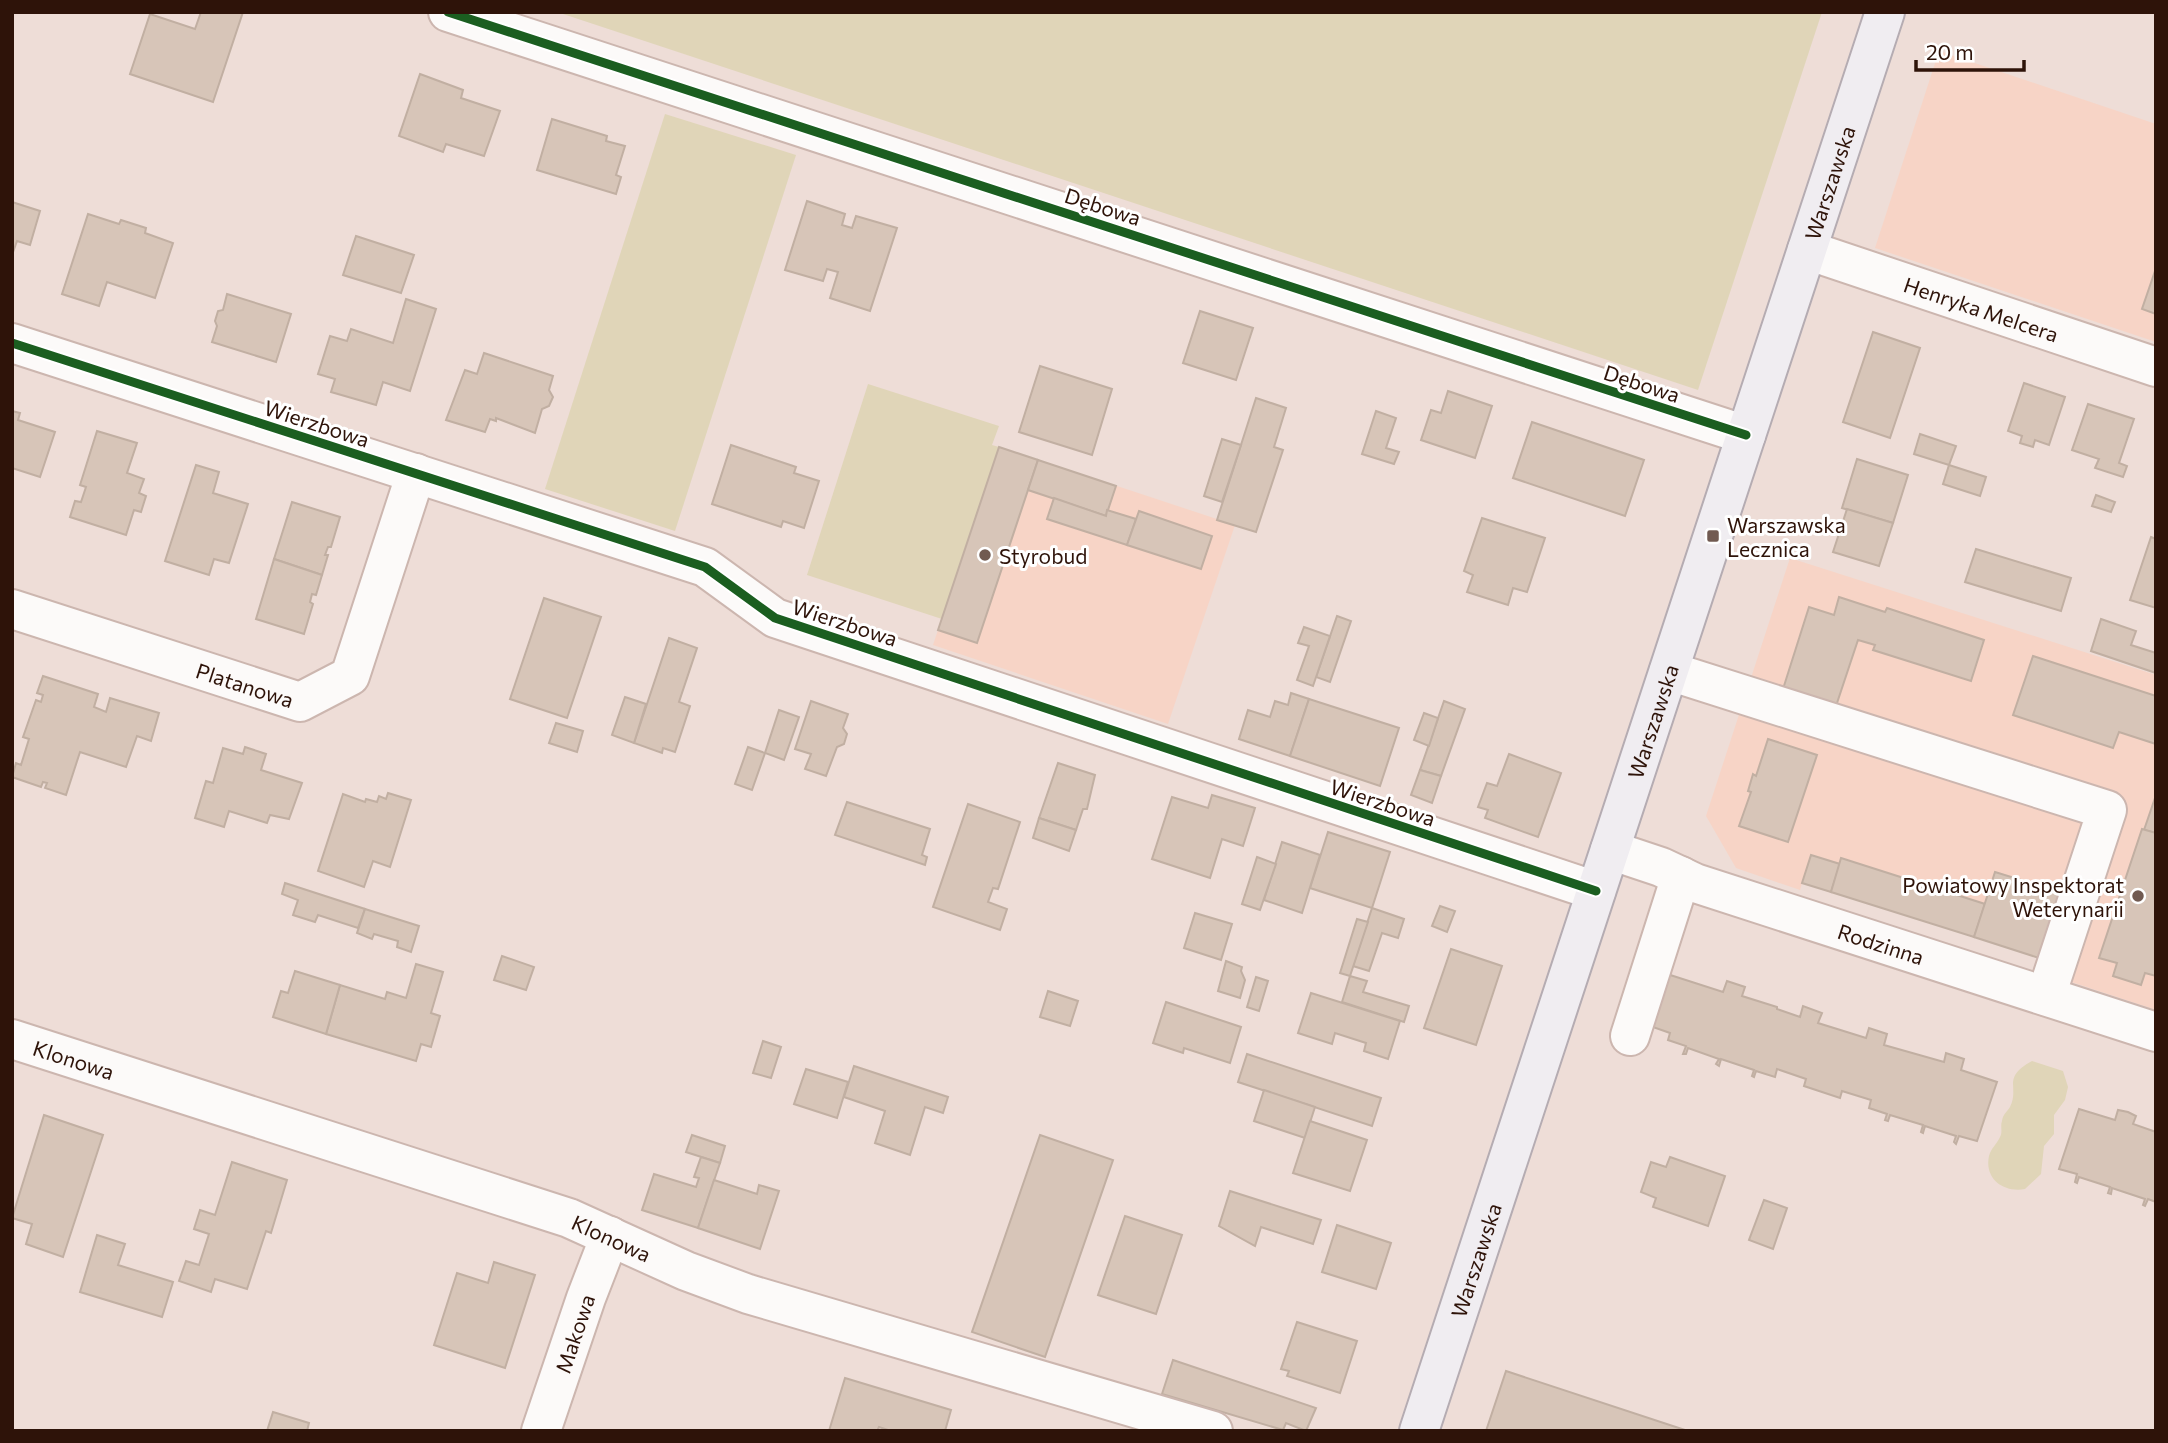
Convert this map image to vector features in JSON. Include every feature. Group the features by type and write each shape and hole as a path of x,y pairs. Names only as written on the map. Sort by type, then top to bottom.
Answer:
{"main road":[{"name":"Warszawska","path":"1419,1431 1885,12"}],"street":[{"name":"Dębowa","path":"447,12 1746,435"},
{"name":"Henryka Melcera","path":"1807,250 2156,366"},
{"name":"Wierzbowa","path":"12,343 705,567 775,618 1596,891"},
{"name":"Platanowa","path":"12,609 300,702 351,676 416,473"},
{"path":"1668,671 2107,810 2046,996"},
{"name":"Rodzinna","path":"1610,850 1695,883 2156,1032"},
{"path":"1630,1036 1681,876"},
{"name":"Klonowa","path":"12,1039 521,1201 610,1236 686,1271 748,1294 1213,1431"},
{"name":"Makowa","path":"541,1431 610,1236"}],"shaded area":[{"path":"557,12 1822,12 1698,390"},
{"path":"1939,51 2156,124 2156,342 1875,248"},
{"path":"665,114 796,155 675,531 545,489"},
{"path":"868,384 999,426 992,445 999,447 942,619 807,575"},
{"path":"999,447 1235,525 1168,724 933,645"},
{"path":"1790,558 2156,675 2156,1010 2035,970 2039,957 1802,883 1800,890 1736,868 1706,816"},
{"path":"2032,1061 2063,1071 2068,1087 2065,1100 2054,1115 2054,1134 2044,1146 2041,1174 2025,1189 2010,1189 1993,1178 1988,1164 1989,1156 2001,1135 2001,1123 2013,1100 2014,1078"}],"building":[{"path":"201,12 243,12 213,102 130,74 150,14 195,29"},
{"path":"420,74 463,90 461,98 500,111 484,156 446,144 443,152 399,136"},
{"path":"552,119 607,136 606,141 625,146 616,175 621,177 616,194 537,170"},
{"path":"807,201 845,214 842,225 852,228 856,216 897,228 870,311 830,298 838,272 827,269 823,281 785,270"},
{"path":"12,202 40,211 30,245 17,241 12,255"},
{"path":"88,214 119,224 121,220 146,228 145,233 173,243 155,298 107,282 99,306 62,294"},
{"path":"356,236 414,255 401,293 343,275"},
{"path":"2156,268 2156,314 2142,309"},
{"path":"227,294 291,314 276,362 212,342 218,311 223,310"},
{"path":"406,299 436,309 410,391 383,382 376,405 331,392 335,379 318,374 330,336 347,341 351,329 393,343"},
{"path":"1200,311 1253,328 1236,380 1183,363"},
{"path":"1873,332 1920,348 1890,438 1843,422"},
{"path":"484,353 553,376 549,390 553,397 549,406 542,409 535,433 496,418 496,421 490,419 485,432 446,420 465,370 477,374"},
{"path":"1040,366 1112,389 1092,455 1019,432"},
{"path":"2024,383 2065,397 2049,445 2035,440 2033,447 2020,443 2022,436 2008,431"},
{"path":"1448,391 1492,406 1475,458 1421,440 1431,410 1441,413"},
{"path":"1256,398 1286,408 1274,447 1283,450 1256,532 1217,520"},
{"path":"2088,404 2134,419 2119,463 2127,466 2123,477 2095,468 2099,459 2072,450"},
{"path":"12,411 20,413 18,420 55,432 40,477 12,468"},
{"path":"1376,411 1396,418 1386,448 1399,452 1394,464 1362,454"},
{"path":"1532,422 1644,460 1625,516 1513,478"},
{"path":"97,431 137,443 127,473 144,479 139,493 146,496 141,512 134,510 126,535 70,517 75,501 81,502 86,487 80,485"},
{"path":"1920,434 1956,446 1949,465 1914,454"},
{"path":"1222,439 1241,445 1222,502 1204,496"},
{"path":"731,445 796,467 794,473 819,481 804,528 783,521 781,527 712,504"},
{"name":"Styrobud","path":"999,447 1038,460 977,643 938,630"},
{"path":"1857,459 1908,475 1893,523 1842,508"},
{"path":"1038,460 1116,486 1106,516 1028,490"},
{"path":"196,465 219,472 213,493 248,504 229,563 214,559 209,575 165,561"},
{"path":"1949,465 1986,477 1980,496 1943,484"},
{"path":"2096,495 2115,502 2111,512 2092,506"},
{"path":"1054,498 1106,516 1107,510 1136,519 1127,545 1047,519"},
{"path":"292,502 340,517 331,547 328,547 325,555 328,555 322,575 274,559"},
{"path":"1847,509 1893,523 1879,566 1833,552"},
{"path":"1139,511 1212,536 1201,569 1127,545"},
{"path":"1482,518 1545,538 1527,592 1513,588 1508,605 1467,592 1473,575 1464,571"},
{"path":"2151,537 2156,539 2156,608 2130,600"},
{"path":"1976,549 2071,578 2061,611 1965,582"},
{"path":"274,559 322,575 316,595 312,594 310,602 313,604 304,634 256,619"},
{"path":"1839,597 1885,612 1887,608 1984,640 1971,681 1873,650 1875,645 1858,640 1836,706 1783,689 1809,607 1834,615"},
{"path":"544,598 601,617 567,718 510,699"},
{"path":"1337,616 1351,621 1330,682 1316,677"},
{"path":"2101,619 2136,631 2131,645 2156,653 2156,673 2091,651"},
{"path":"1304,627 1330,636 1313,686 1297,680 1309,646 1298,643"},
{"path":"669,638 697,648 679,702 690,706 675,752 663,748 662,753 634,743"},
{"path":"2033,656 2156,696 2156,744 2119,732 2113,748 2013,715"},
{"path":"43,676 98,694 94,707 106,712 110,698 159,713 151,741 137,736 126,767 80,752 66,795 45,788 47,783 43,782 41,787 12,777 16,763 21,765 29,739 23,737 36,700 41,702 43,695 37,693"},
{"path":"1291,693 1309,699 1290,756 1239,739 1248,710 1270,717 1275,701 1288,705"},
{"path":"625,697 646,704 634,743 612,735"},
{"path":"1309,699 1399,728 1380,786 1290,756"},
{"path":"811,701 848,714 843,728 847,734 844,744 837,747 826,776 805,769 811,754 795,749"},
{"path":"1444,701 1465,709 1441,776 1420,770"},
{"path":"779,710 799,717 784,760 765,753"},
{"path":"1424,713 1438,718 1429,746 1414,740"},
{"path":"556,723 583,731 577,752 549,743"},
{"path":"1768,739 1817,755 1788,842 1739,826 1751,792 1748,791 1753,774 1756,776"},
{"path":"245,747 266,754 261,770 302,783 289,819 270,815 267,823 229,811 224,827 195,818 206,781 213,783 223,748 243,754"},
{"path":"748,747 765,753 752,790 735,784"},
{"path":"1509,754 1561,773 1538,837 1485,818 1488,810 1478,807 1487,783 1497,786"},
{"path":"1058,763 1095,775 1087,809 1083,809 1076,830 1039,818"},
{"path":"1420,770 1441,776 1432,803 1411,795"},
{"path":"388,793 411,800 390,867 373,861 364,887 318,871 343,794 365,802 366,799 377,802 379,796 386,799"},
{"path":"1212,795 1255,808 1243,846 1222,839 1210,878 1152,859 1172,797 1208,808"},
{"path":"2156,795 2156,833 2144,830"},
{"path":"847,802 930,829 922,855 927,857 925,865 835,835"},
{"path":"968,804 1020,822 998,889 993,888 988,902 1007,909 1000,930 933,907"},
{"path":"1039,818 1076,830 1069,851 1033,838"},
{"name":"Powiatowy Inspektorat Weterynarii","path":"2142,829 2156,833 2156,976 2145,973 2141,985 2113,976 2117,963 2099,958"},
{"path":"1328,832 1390,852 1372,908 1310,888"},
{"path":"1282,842 1320,855 1302,913 1264,900"},
{"path":"1811,855 1840,864 1831,892 1802,883"},
{"path":"1257,857 1276,864 1260,910 1242,904"},
{"path":"1841,858 1985,904 1974,937 1831,892"},
{"path":"1995,872 2060,892 2039,958 1974,937"},
{"path":"285,883 365,909 358,928 318,915 315,922 293,915 298,900 282,894"},
{"path":"1440,906 1455,911 1447,932 1432,926"},
{"path":"1372,908 1404,919 1398,938 1382,933 1369,971 1353,966"},
{"path":"365,909 419,926 411,952 397,947 398,941 374,934 372,939 357,933"},
{"path":"1195,913 1232,924 1221,960 1184,948"},
{"path":"1357,919 1368,922 1350,976 1340,973"},
{"path":"1451,949 1502,966 1476,1045 1424,1028"},
{"path":"502,956 534,967 526,990 494,980"},
{"path":"1226,961 1242,967 1245,980 1240,998 1218,991"},
{"path":"416,964 443,972 431,1013 440,1016 431,1047 421,1044 416,1061 326,1034 340,985 385,999 387,992 406,998"},
{"path":"295,971 340,985 326,1034 273,1017 281,991 288,993"},
{"path":"1664,973 1723,992 1727,981 1745,987 1742,996 1800,1017 1803,1006 1822,1013 1818,1023 1866,1038 1869,1028 1887,1034 1884,1045 1944,1062 1946,1053 1964,1059 1961,1070 1997,1082 1977,1141 1959,1136 1956,1144 1956,1136 1925,1126 1923,1133 1923,1125 1890,1115 1888,1121 1885,1120 1887,1114 1869,1108 1871,1100 1842,1091 1840,1098 1804,1086 1806,1079 1777,1069 1775,1077 1756,1071 1754,1077 1754,1070 1721,1059 1719,1066 1716,1064 1719,1059 1688,1048 1686,1054 1683,1054 1686,1046 1668,1040 1670,1033 1647,1025"},
{"path":"1350,976 1367,981 1363,992 1409,1006 1404,1022 1342,1002"},
{"path":"1256,977 1268,981 1259,1011 1247,1007"},
{"path":"1048,991 1078,1001 1070,1026 1040,1017"},
{"path":"1311,993 1400,1021 1388,1059 1364,1051 1366,1043 1335,1033 1332,1044 1298,1033"},
{"path":"1166,1002 1241,1027 1230,1063 1184,1048 1183,1053 1153,1043"},
{"path":"763,1041 781,1047 771,1078 753,1073"},
{"path":"1247,1054 1381,1098 1372,1126 1238,1082"},
{"path":"854,1066 948,1097 943,1113 925,1107 910,1155 875,1143 885,1111 844,1097"},
{"path":"806,1069 848,1082 837,1118 794,1104"},
{"path":"1264,1090 1315,1107 1305,1138 1254,1121"},
{"path":"2079,1109 2115,1120 2118,1110 2128,1112 2136,1116 2133,1124 2156,1132 2156,1202 2148,1199 2145,1206 2145,1199 2112,1188 2111,1194 2108,1193 2110,1187 2079,1177 2077,1183 2077,1174 2059,1169"},
{"path":"44,1115 103,1135 63,1257 26,1244 32,1224 12,1218"},
{"path":"1310,1121 1367,1140 1350,1191 1293,1173"},
{"path":"692,1135 725,1146 720,1163 686,1152"},
{"path":"1040,1135 1113,1160 1045,1357 972,1332"},
{"path":"701,1157 720,1163 698,1228 642,1210 654,1174 696,1187 699,1178 694,1177"},
{"path":"1670,1157 1725,1176 1708,1226 1653,1207 1656,1198 1641,1192 1651,1162 1666,1167"},
{"path":"232,1162 287,1180 271,1233 266,1231 247,1289 215,1279 211,1292 179,1281 186,1261 199,1265 209,1234 194,1229 200,1210 215,1215"},
{"path":"714,1180 757,1194 759,1185 779,1191 760,1249 698,1228"},
{"path":"1230,1191 1321,1220 1313,1244 1261,1227 1255,1246 1219,1226"},
{"path":"1764,1200 1787,1208 1773,1249 1749,1240"},
{"path":"1125,1216 1182,1235 1156,1314 1098,1295"},
{"path":"1337,1225 1391,1243 1376,1289 1322,1272"},
{"path":"97,1235 125,1244 118,1265 173,1282 162,1317 80,1292"},
{"path":"494,1262 535,1275 505,1368 434,1345 457,1273 488,1283"},
{"path":"1297,1322 1357,1341 1340,1393 1287,1376 1289,1371 1281,1369"},
{"path":"1173,1360 1316,1408 1306,1431 1286,1423 1283,1430 1162,1394"},
{"path":"1506,1371 1688,1431 1486,1431"},
{"path":"845,1378 951,1410 945,1431 891,1431 879,1427 877,1431 829,1431"},
{"path":"273,1412 309,1423 307,1431 267,1431"}],"cycle path":[{"path":"448,12 1746,435"},
{"path":"12,343 705,567 775,618 1596,891"}],"place":[{"name":"Warszawska Lecznica","path":"1713,536"},
{"name":"Styrobud","path":"985,555"},
{"name":"Powiatowy Inspektorat Weterynarii","path":"2138,896"}]}
